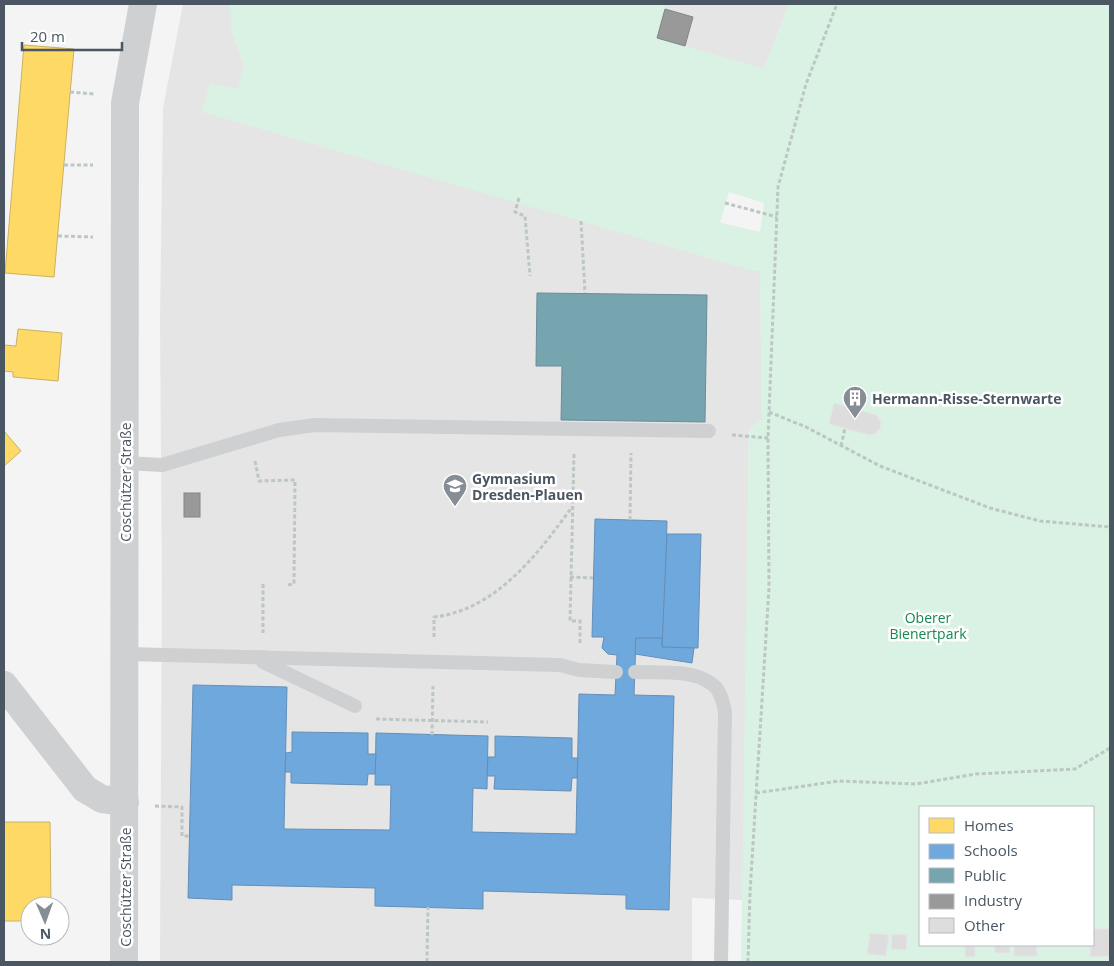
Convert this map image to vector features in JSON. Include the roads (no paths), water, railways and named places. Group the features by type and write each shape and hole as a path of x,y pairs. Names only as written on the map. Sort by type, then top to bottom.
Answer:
{"street":[{"name":"Coschützer Straße","path":"124,962 126,103 143,4"},
{"path":"4,685 85,789 102,799 125,802"}],"lane":[{"path":"125,463 162,465 280,430 315,425 709,431"},
{"path":"125,654 560,666 579,670 616,672"},
{"path":"263,657 263,662 355,706"},
{"path":"635,672 698,677 713,684 722,697 725,712 721,962"}],"place":[{"name":"Hermann-Risse-Sternwarte","path":"855,419"},
{"name":"Gymnasium Dresden-Plauen","path":"455,507"}],"park label":[{"name":"Oberer Bienertpark","path":"928,626"}]}
